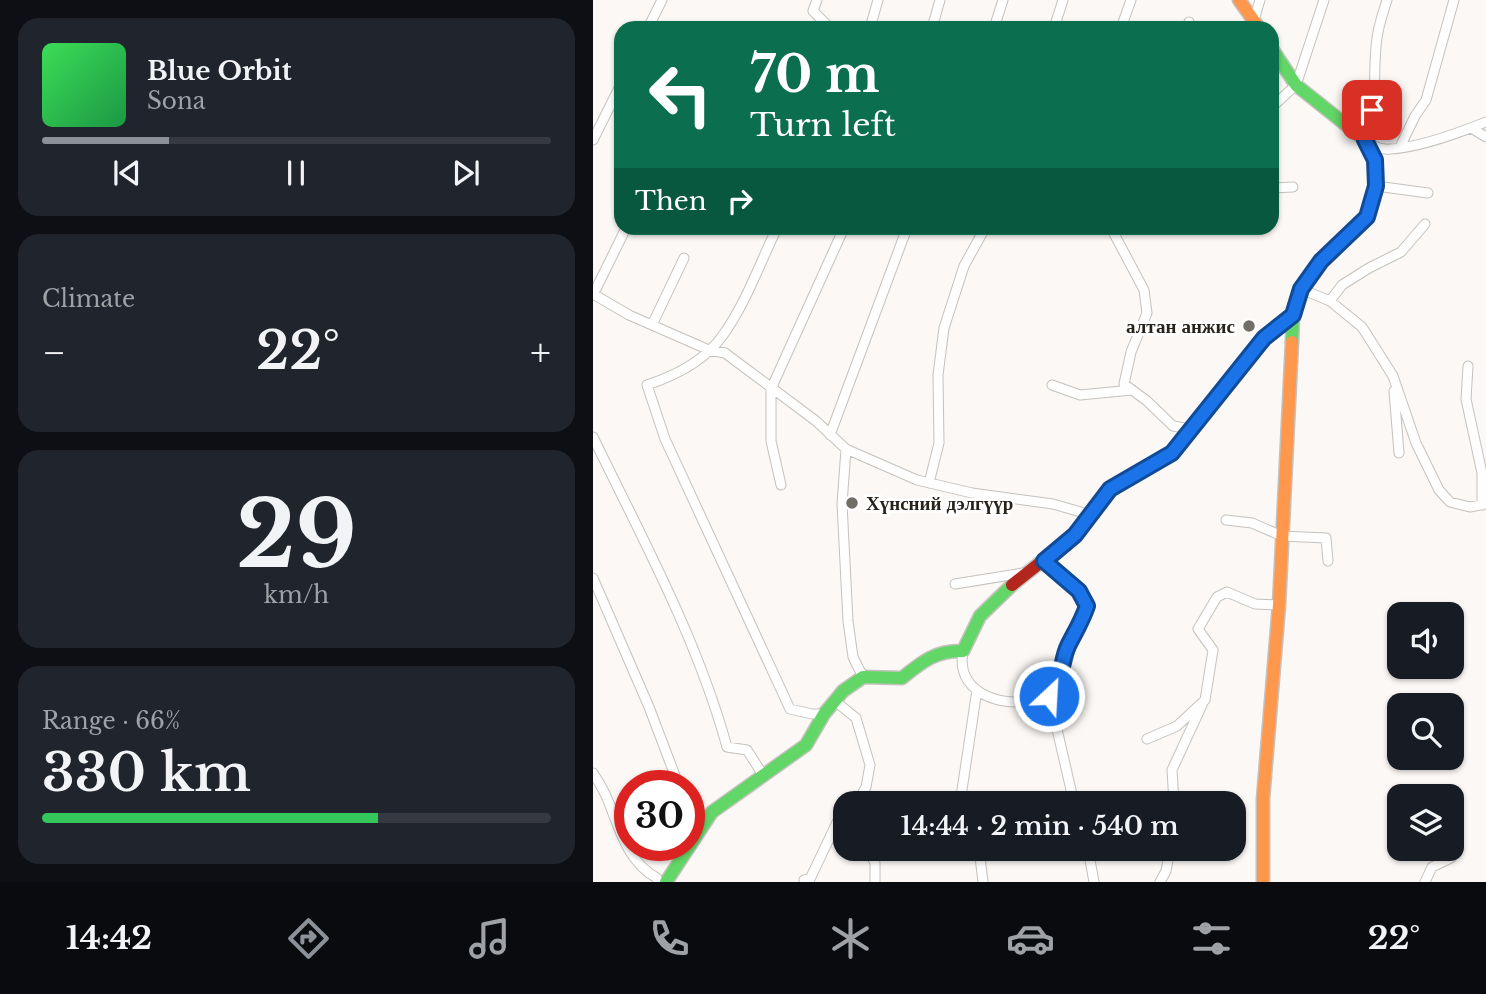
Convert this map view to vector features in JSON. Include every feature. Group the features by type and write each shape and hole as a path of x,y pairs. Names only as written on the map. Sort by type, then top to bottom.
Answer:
{"main road":[{"path":"1239,0 1255,21"},
{"path":"1263,882 1263,799 1279,606 1293,315 1301,289 1321,261 1367,217 1376,186 1375,160 1365,140 1296,85 1279,60"},
{"path":"705,822 712,812 806,745 824,714 843,691 863,677 902,678 929,656 946,649 963,651 980,616 1024,573 1044,561 1075,535 1110,489 1172,453 1264,338 1293,315"},
{"path":"667,882 680,861"}],"street":[{"path":"652,21 662,0"},
{"path":"817,0 813,11 823,21"},
{"path":"872,21 878,0"},
{"path":"934,21 939,0"},
{"path":"996,21 1003,0"},
{"path":"1056,21 1063,0"},
{"path":"1124,21 1131,0"},
{"path":"1257,21 1260,0"},
{"path":"1279,101 1296,85 1324,0"},
{"path":"1387,0 1377,33 1375,90 1369,131 1365,140 1373,147 1389,149 1471,128 1486,121"},
{"path":"1400,147 1426,100 1454,0"},
{"path":"593,140 614,98"},
{"path":"1471,128 1486,137"},
{"path":"1376,186 1428,193"},
{"path":"1279,188 1293,187"},
{"path":"1330,301 1342,285 1401,252 1425,223"},
{"path":"623,235 593,295 629,315 709,350 725,353 816,421 846,450 917,480 972,493 1053,504 1091,515"},
{"path":"774,235 723,337 692,364 665,379 647,385 665,439 790,709 824,714"},
{"path":"781,485 771,442 771,388 841,235"},
{"path":"830,435 904,235"},
{"path":"929,483 939,443 938,375 944,328 964,266 981,235"},
{"path":"1115,235 1144,290 1147,313 1131,352 1124,384 1173,426 1190,429"},
{"path":"652,324 684,258"},
{"path":"1301,289 1330,301 1362,327 1393,376 1416,443 1439,490 1450,502 1470,507 1484,505 1482,473 1466,400 1468,366"},
{"path":"1393,376 1399,453"},
{"path":"1052,385 1080,396 1132,390"},
{"path":"593,437 682,622 713,699 727,747 747,750 763,775"},
{"path":"846,450 842,504 848,621 853,657 863,677"},
{"path":"1226,520 1252,523 1282,536 1326,538 1328,561"},
{"path":"1044,561 1079,591 1087,606 1081,625 1067,649 1059,681 1048,690 1071,791"},
{"path":"955,584 1024,573"},
{"path":"593,578 649,707 673,770"},
{"path":"1173,791 1172,770 1205,700 1213,650 1199,629 1217,597 1227,592 1255,604 1279,606"},
{"path":"963,651 961,665 967,679 977,690 997,701 1036,702 1049,696"},
{"path":"962,791 977,690"},
{"path":"1147,739 1177,726 1205,700"},
{"path":"835,701 856,718 870,765 864,791"},
{"path":"593,773 606,796 621,837 644,871 657,878 658,882"},
{"path":"805,882 810,879 833,831"},
{"path":"874,861 875,882"},
{"path":"980,861 983,882"},
{"path":"1090,861 1094,882"},
{"path":"1160,882 1168,861"},
{"path":"1425,882 1432,867 1445,861"}],"traffic: fast":[{"path":"1279,60 1296,85 1365,140 1375,160 1376,186 1367,217 1321,261 1301,289 1293,315 1292,342"},
{"path":"666,882 712,812 806,745 824,714 843,691 863,677 902,678 937,655 963,651 980,616 1012,585"}],"traffic: slow":[{"path":"1239,0 1254,21"},
{"path":"1263,882 1263,799 1279,605 1292,342"}],"traffic: jam":[{"path":"1012,585 1075,535 1110,489 1172,453 1264,338 1293,315"}],"place":[{"name":"алтан анжис","path":"1249,326"},
{"name":"Хүнсний дэлгүүр","path":"852,503"}],"route":[{"path":"1049,696 1048,690 1059,681 1067,649 1081,625 1087,606 1079,591 1044,561 1075,535 1110,489 1172,453 1264,338 1293,315 1301,289 1321,261 1367,217 1376,186 1375,160 1365,140 1372,110"}]}
